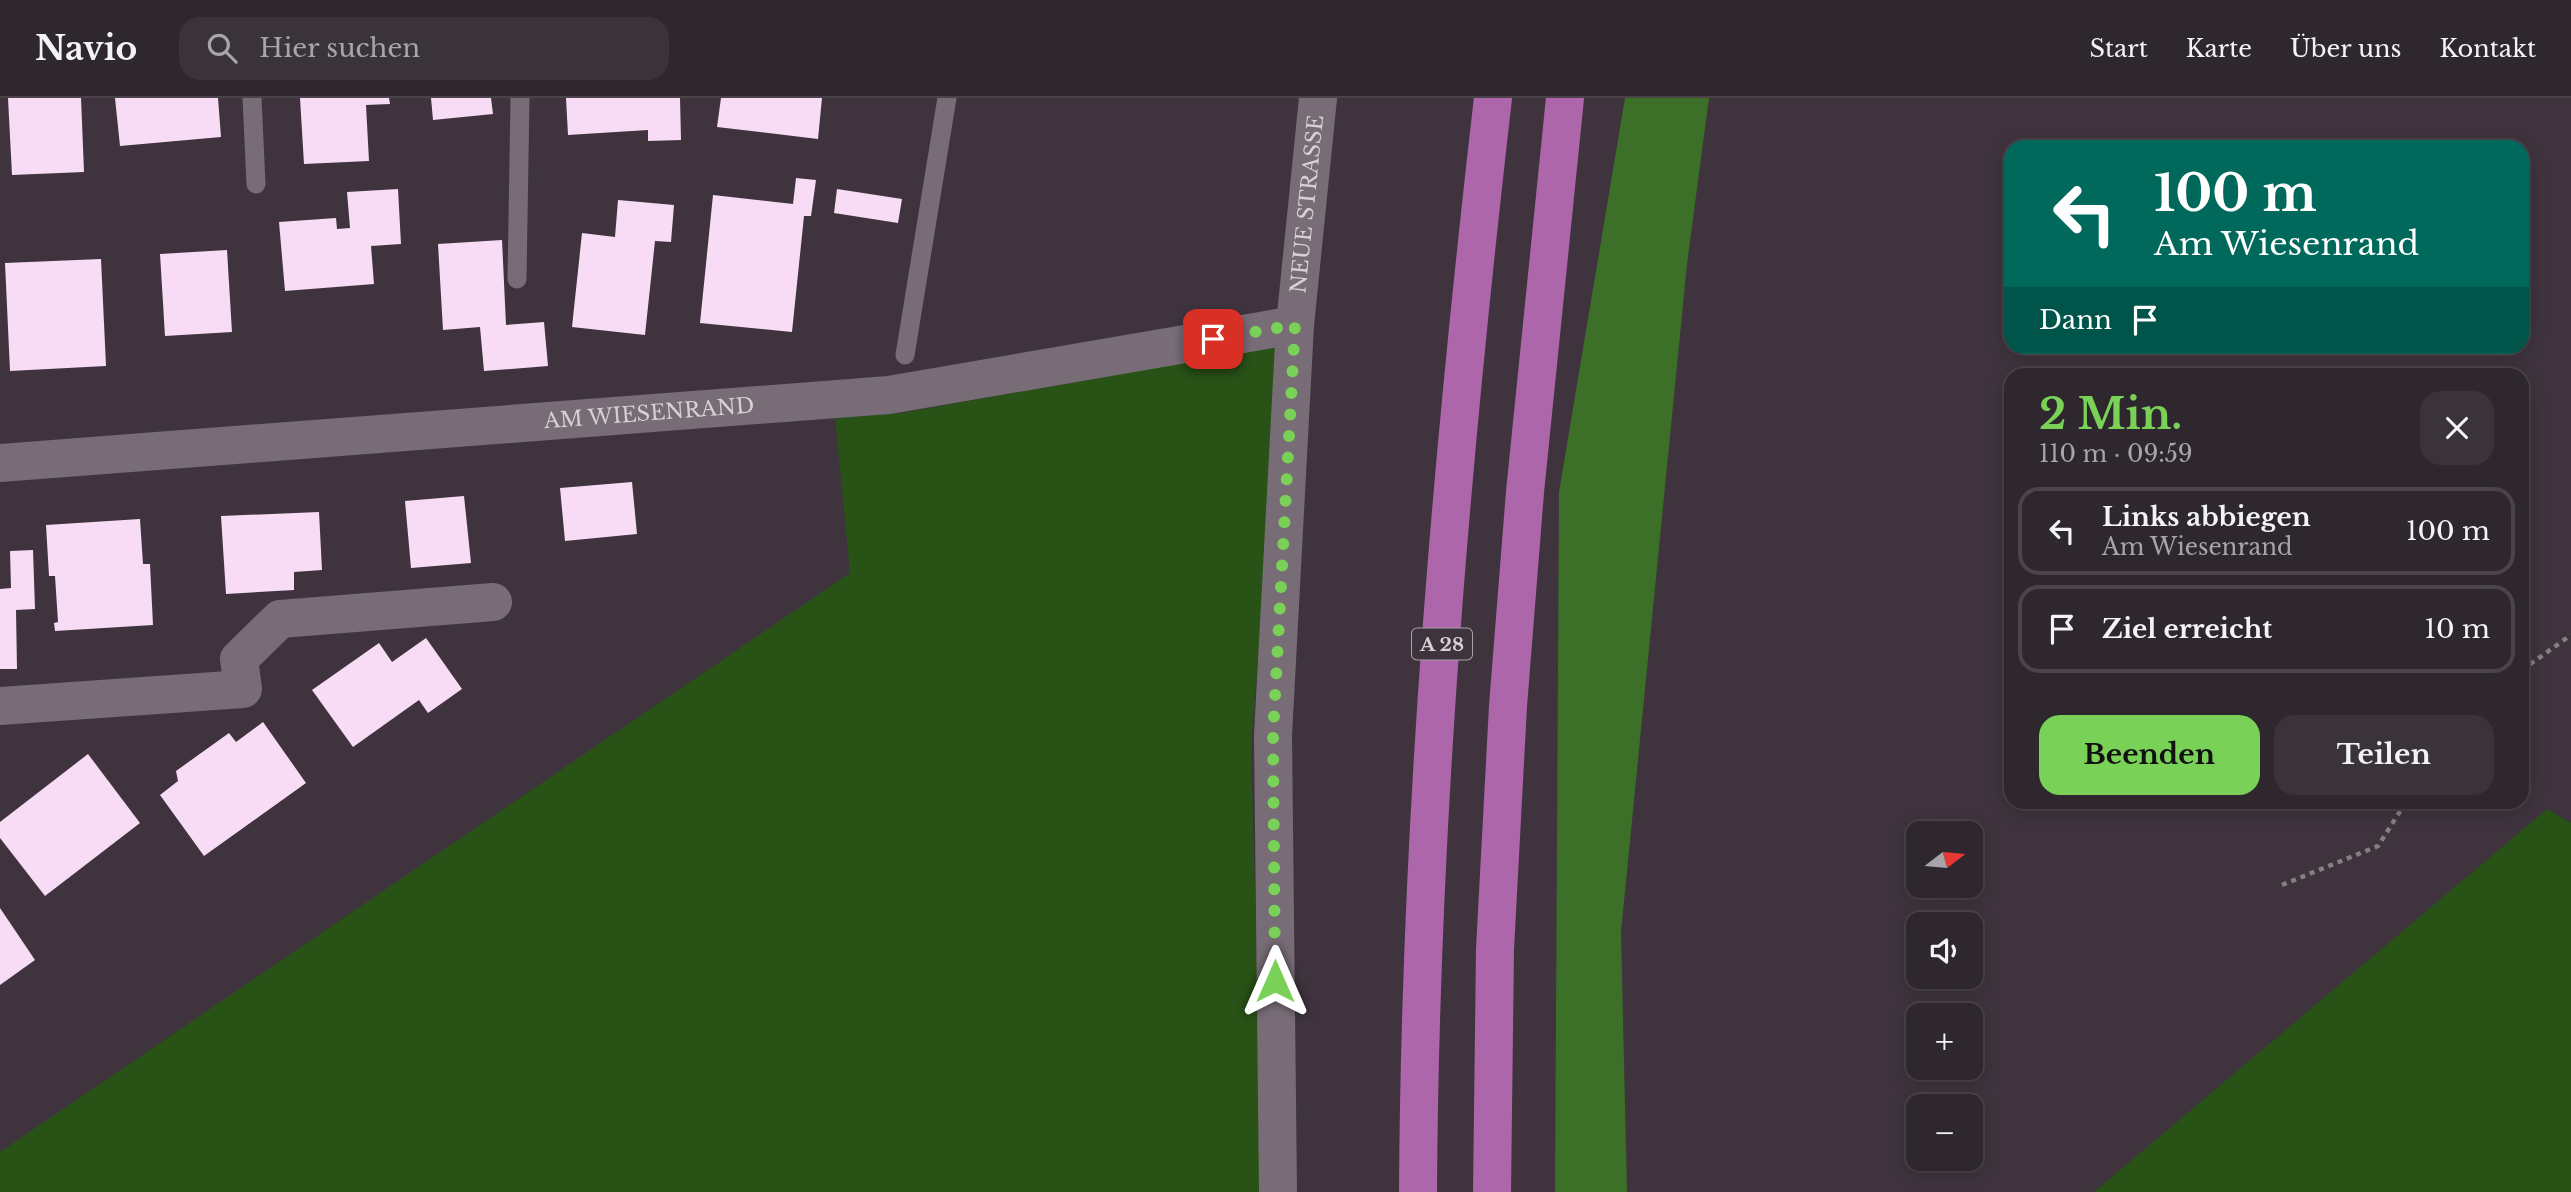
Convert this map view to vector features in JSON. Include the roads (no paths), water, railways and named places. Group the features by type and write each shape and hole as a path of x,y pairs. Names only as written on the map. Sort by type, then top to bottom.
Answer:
{"highway":[{"name":"A 28","path":"1418,1192 1428,826 1461,377 1493,98"},
{"path":"1492,1192 1495,948 1508,706 1525,492 1564,98"}],"street":[{"name":"NEUE STRASSE","path":"1278,1192 1273,735 1295,325 1318,98"},
{"name":"AM WIESENRAND","path":"0,463 889,395 1295,325"},
{"path":"0,706 243,689 239,659 280,619 494,602"}],"lane":[{"path":"253,98 256,184"},
{"path":"517,279 520,98"},
{"path":"905,355 947,98"}]}
